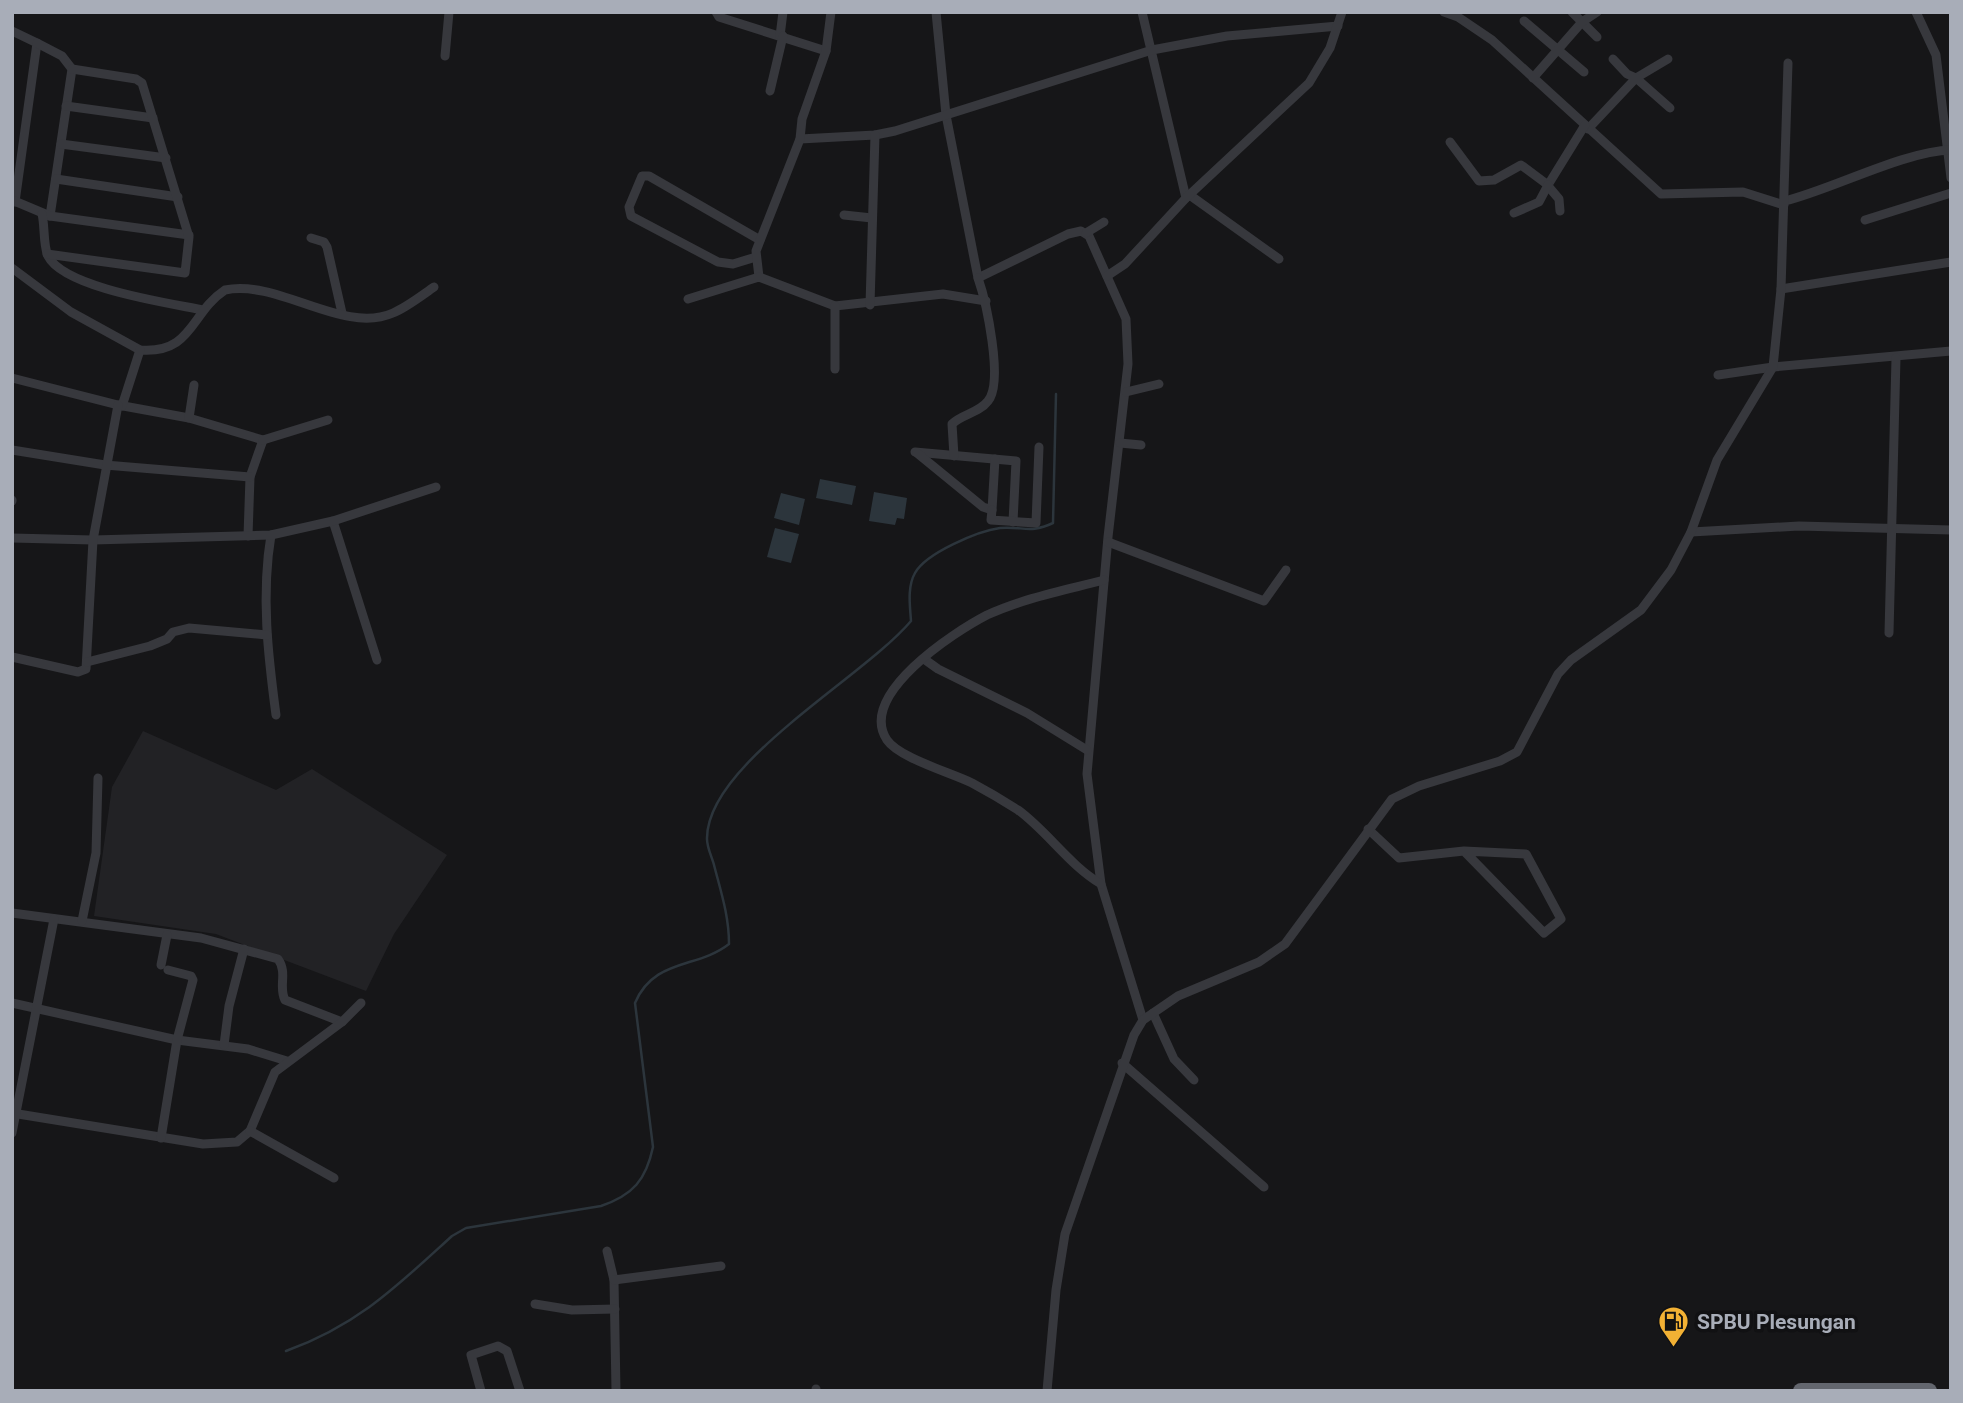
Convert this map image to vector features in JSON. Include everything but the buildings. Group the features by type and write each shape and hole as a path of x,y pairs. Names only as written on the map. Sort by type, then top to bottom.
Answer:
{"highway":[{"path":"1801,1391 1929,1391"}],"street":[{"path":"445,56 449,12"},
{"path":"716,12 719,17 826,51"},
{"path":"770,91 783,12"},
{"path":"759,277 756,257 760,240 800,139 802,119 826,51 831,12"},
{"path":"936,12 946,115 978,278 992,332 991,398 952,424 954,456"},
{"path":"1142,12 1189,197 1279,259"},
{"path":"1107,276 1140,250 1238,146 1309,83 1330,48 1342,12"},
{"path":"1444,12 1458,17 1492,40 1661,194 1743,192 1784,203 1949,150"},
{"path":"1572,12 1597,37"},
{"path":"1533,78 1582,22 1597,12"},
{"path":"1916,12 1936,55 1951,178"},
{"path":"1524,20 1584,72"},
{"path":"800,139 876,135 1152,50 1221,37 1338,26"},
{"path":"12,31 62,56 72,69 140,80 189,235 185,273 47,254"},
{"path":"37,43 13,201 46,215 189,235"},
{"path":"1613,59 1627,74 1636,78 1670,108"},
{"path":"1514,213 1539,202 1586,127 1636,78 1668,59"},
{"path":"1048,1391 1056,1290 1065,1234 1122,1062 1143,1020 1178,996 1273,954 1285,944 1384,805 1402,793 1500,761 1517,752 1558,674 1570,660 1633,617 1650,600 1671,570 1691,531 1717,460 1773,367 1781,289 1788,63"},
{"path":"72,69 56,179 46,215 47,254 56,265 96,287 203,310"},
{"path":"66,106 153,118"},
{"path":"870,305 876,135"},
{"path":"1450,142 1479,181 1494,180 1521,165 1548,185 1559,199 1560,211"},
{"path":"61,144 166,158"},
{"path":"756,257 733,264 719,262 631,216 629,207 642,176 649,176 760,240"},
{"path":"56,179 178,197"},
{"path":"1865,220 1951,193"},
{"path":"844,215 872,218"},
{"path":"978,278 1068,234 1086,233 1104,222"},
{"path":"1086,233 1126,319 1128,364 1087,750 1089,792 1101,884 1143,1020"},
{"path":"311,237 324,242 327,247 342,313"},
{"path":"1781,289 1951,262"},
{"path":"12,268 71,312 140,350 164,349 179,342 188,334 203,310 221,293 230,289 268,293 365,318 392,313 434,287"},
{"path":"688,299 759,277 835,306 870,305 943,294 986,301"},
{"path":"835,306 835,369"},
{"path":"12,657 78,672 86,668 93,540 120,405 140,350"},
{"path":"1718,375 1773,367 1951,351"},
{"path":"1889,633 1896,358"},
{"path":"12,378 120,405 189,418 263,440 328,420"},
{"path":"1126,391 1158,384"},
{"path":"189,418 194,385"},
{"path":"248,536 250,477 263,440"},
{"path":"1120,443 1141,445"},
{"path":"995,459 991,520 1036,523 1039,447"},
{"path":"12,450 106,465 250,477"},
{"path":"992,510 983,507 915,452 1016,461 1013,522"},
{"path":"12,538 93,540 271,535 333,521 436,488"},
{"path":"333,521 377,660"},
{"path":"1691,531 1799,526 1951,530"},
{"path":"271,535 267,561 267,635 276,715"},
{"path":"1108,539 1259,600 1268,598 1286,570"},
{"path":"1101,884 1082,872 1035,823 1016,809 888,741 881,726 881,714 887,699 899,682 946,640 989,614 1033,598 1104,580"},
{"path":"87,662 149,646 167,639 173,632 189,628 267,635"},
{"path":"924,659 938,669 1027,713 1087,750"},
{"path":"82,921 96,853 98,778"},
{"path":"1368,829 1399,858 1464,851 1525,854 1561,919 1544,933 1464,851"},
{"path":"12,913 201,938 278,959 283,967 282,993 285,1000 342,1022"},
{"path":"12,1133 54,919"},
{"path":"161,1138 177,1040 193,980 191,976 165,968 167,935"},
{"path":"224,1045 229,1006 244,949"},
{"path":"12,1003 177,1040 266,1053 287,1061"},
{"path":"14,1113 161,1138 218,1145 237,1142 250,1131 275,1072 342,1022 361,1003"},
{"path":"1153,1013 1174,1059 1194,1080"},
{"path":"1122,1062 1264,1187"},
{"path":"250,1131 334,1178"},
{"path":"607,1251 614,1280 616,1391"},
{"path":"614,1280 721,1266"},
{"path":"535,1304 572,1310 615,1309"},
{"path":"481,1391 471,1355 498,1346 507,1351 520,1391"}],"shaded area":[{"path":"820,479 856,486 852,505 816,498"},
{"path":"874,492 907,498 904,519 897,518 895,525 869,521"},
{"path":"781,493 805,499 799,525 774,518"},
{"path":"775,528 799,534 791,563 767,557"},
{"path":"143,731 276,790 312,769 447,855 394,934 366,991 216,934 94,916 112,787"}],"waterway":[{"path":"286,1351 312,1341 356,1316 394,1288 452,1236 466,1228 601,1206 622,1197 636,1185 646,1169 653,1147 635,1003 653,978 717,952 729,944 724,904 707,842 714,810 732,781 758,752 859,669 911,621 911,584 921,565 953,544 979,533 1000,528 1038,528 1053,523 1056,394"}],"place":[{"name":"SPBU Plesungan","path":"1674,1349"}]}
